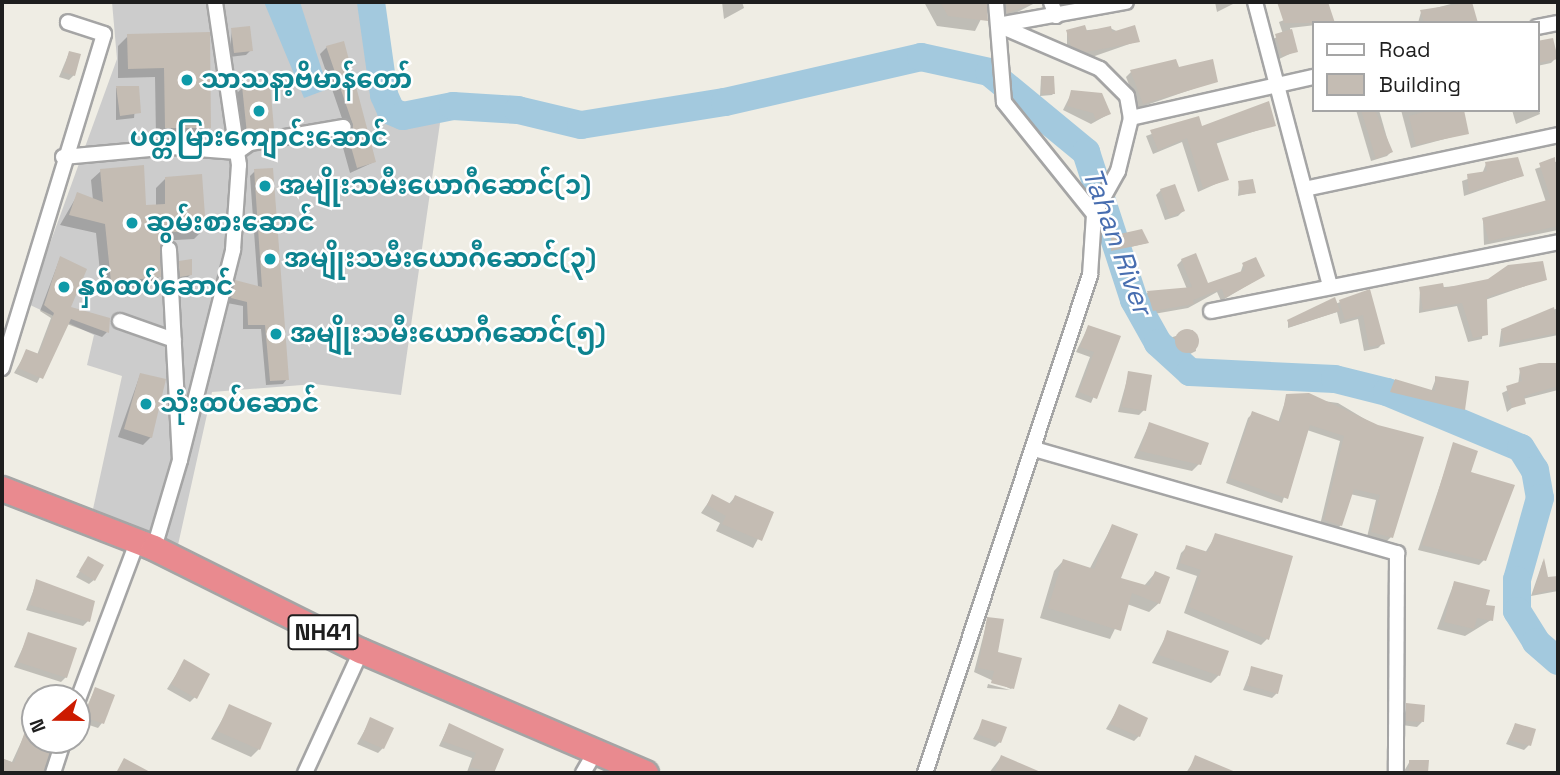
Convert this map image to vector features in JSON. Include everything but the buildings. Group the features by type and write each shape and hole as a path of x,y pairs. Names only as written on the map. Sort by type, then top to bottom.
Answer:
{"highway":[{"name":"NH41","path":"2,489 146,545 589,762 646,773"}],"street":[{"path":"85,684 180,460 233,250 237,152 215,2"},
{"path":"996,2 1004,102 1094,214"},
{"path":"1051,2 1056,16"},
{"path":"998,25 1126,2"},
{"path":"1255,2 1330,286"},
{"path":"2,368 63,157 104,34 68,22"},
{"path":"1539,27 1558,23"},
{"path":"925,773 1090,275 1094,214 1118,172 1131,118 1128,96 1100,69 998,25"},
{"path":"1131,118 1312,77"},
{"path":"63,157 172,147 237,152 250,143 344,127"},
{"path":"1305,189 1558,135"},
{"path":"1211,311 1558,242"},
{"path":"169,249 180,460"},
{"path":"120,321 174,340"},
{"path":"1034,449 1397,553 1396,773"},
{"path":"305,773 361,651"},
{"path":"53,773 59,754"}],"shaded area":[{"path":"112,2 356,2 367,17 379,110 397,124 440,123 401,395 315,384 212,392 178,545 93,509 122,376 87,365 94,335 28,304 117,59"}],"water":[{"path":"264,2 300,2 328,89 304,98"}],"waterway":[{"name":"Tahan River","path":"371,2 384,95 391,111 403,116 453,106 518,110 581,125 725,102 921,57 989,72 1086,152 1134,300 1158,343 1190,372 1335,379 1387,392 1521,448 1535,470 1540,498 1517,580 1517,611 1536,642 1558,661"}],"place":[{"name":"သာသနာ့ဗိမာန်တော်","path":"187,80"},
{"name":"ပတ္တမြားကျောင်းဆောင်","path":"259,111"},
{"name":"အမျိုးသမီးယောဂီဆောင်(၁)","path":"265,186"},
{"name":"ဆွမ်းစားဆောင်","path":"132,223"},
{"name":"အမျိုးသမီးယောဂီဆောင်(၃)","path":"270,259"},
{"name":"နှစ်ထပ်ဆောင်","path":"64,287"},
{"name":"အမျိုးသမီးယောဂီဆောင်(၅)","path":"276,334"},
{"name":"သုံးထပ်ဆောင်","path":"146,404"}]}
